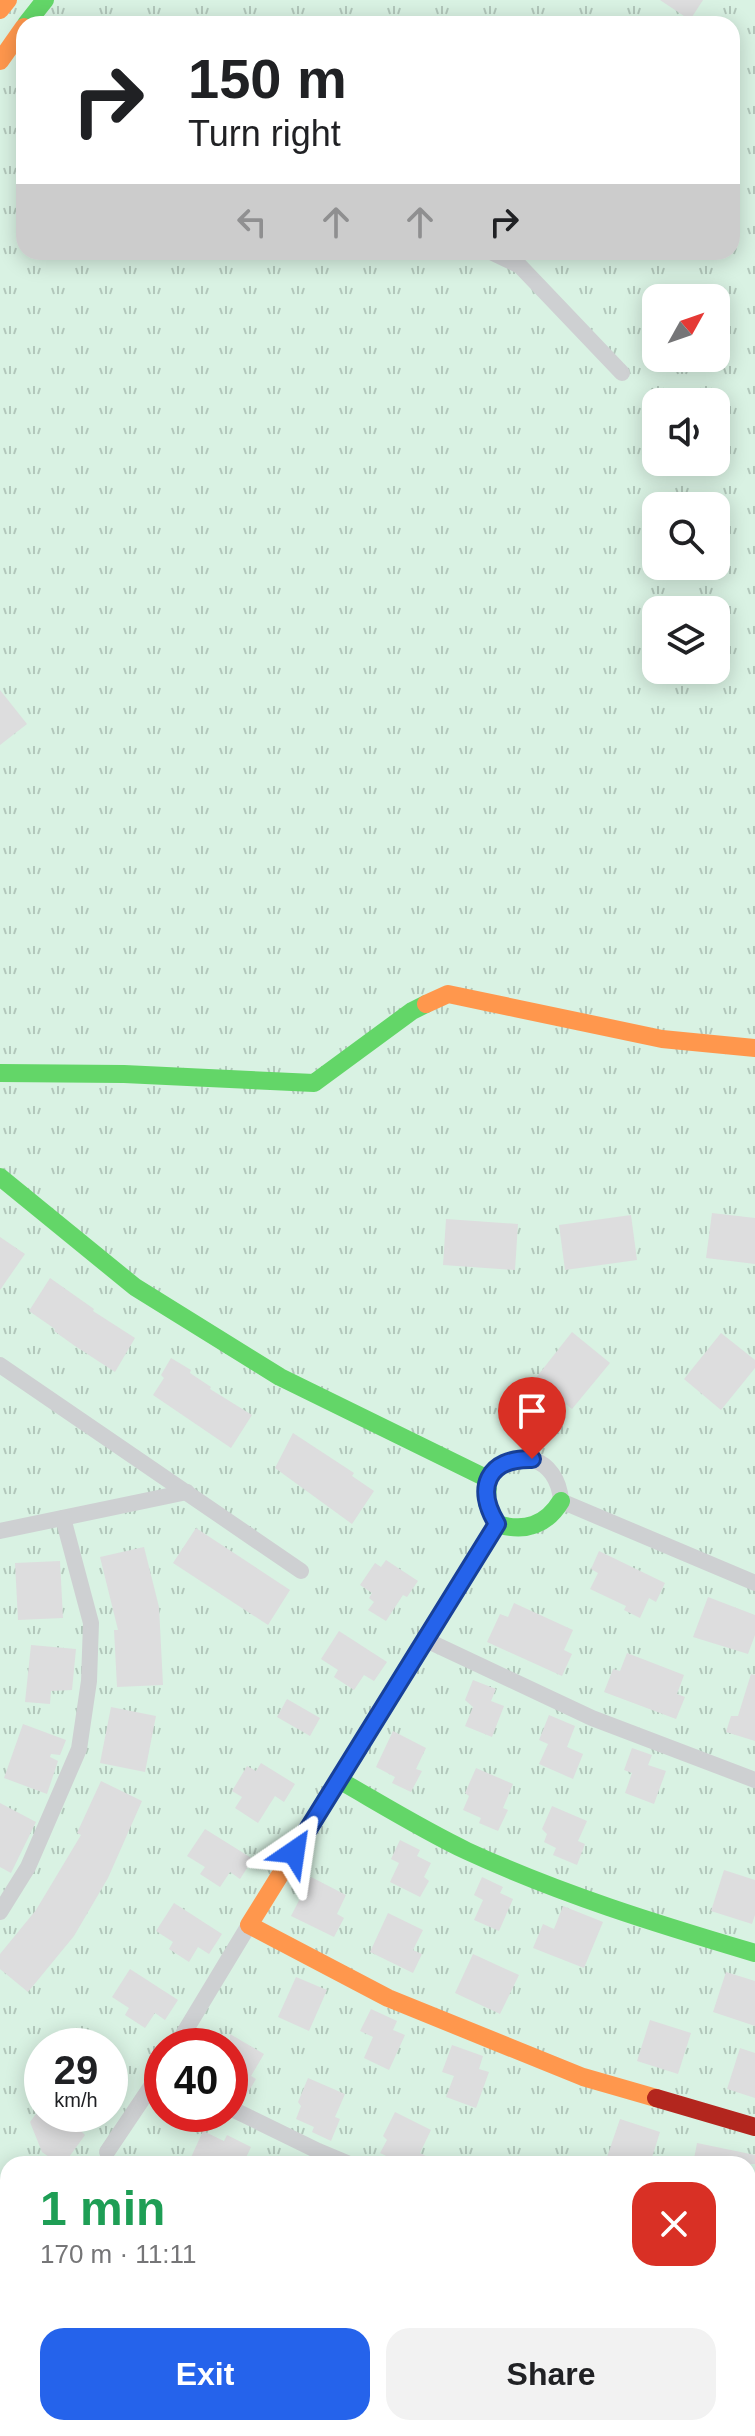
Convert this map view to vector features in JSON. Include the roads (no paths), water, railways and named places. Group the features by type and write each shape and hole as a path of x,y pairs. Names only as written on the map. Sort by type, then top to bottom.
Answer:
{"street":[{"path":"0,10 8,0"},
{"path":"0,61 16,40"},
{"path":"508,260 520,266 622,373"},
{"path":"0,1073 124,1074 314,1083 412,1011 448,994 662,1039 755,1048"},
{"path":"0,1177 135,1287 280,1377 488,1479"},
{"path":"0,1365 301,1571"},
{"path":"518,1458 532,1459 547,1466 557,1481 561,1501 549,1519 535,1527 509,1529 497,1524 486,1503 488,1479 505,1463 518,1458"},
{"path":"0,1531 187,1492"},
{"path":"561,1501 755,1583"},
{"path":"0,1912 28,1867 79,1749 89,1681 91,1623 63,1518"},
{"path":"187,2028 497,1524"},
{"path":"426,1640 592,1718 755,1780"},
{"path":"339,1780 430,1832 553,1887 661,1926 755,1953"},
{"path":"249,1925 388,1998 583,2077 755,2127"},
{"path":"107,2152 144,2097"},
{"path":"248,2117 330,2156"}]}
